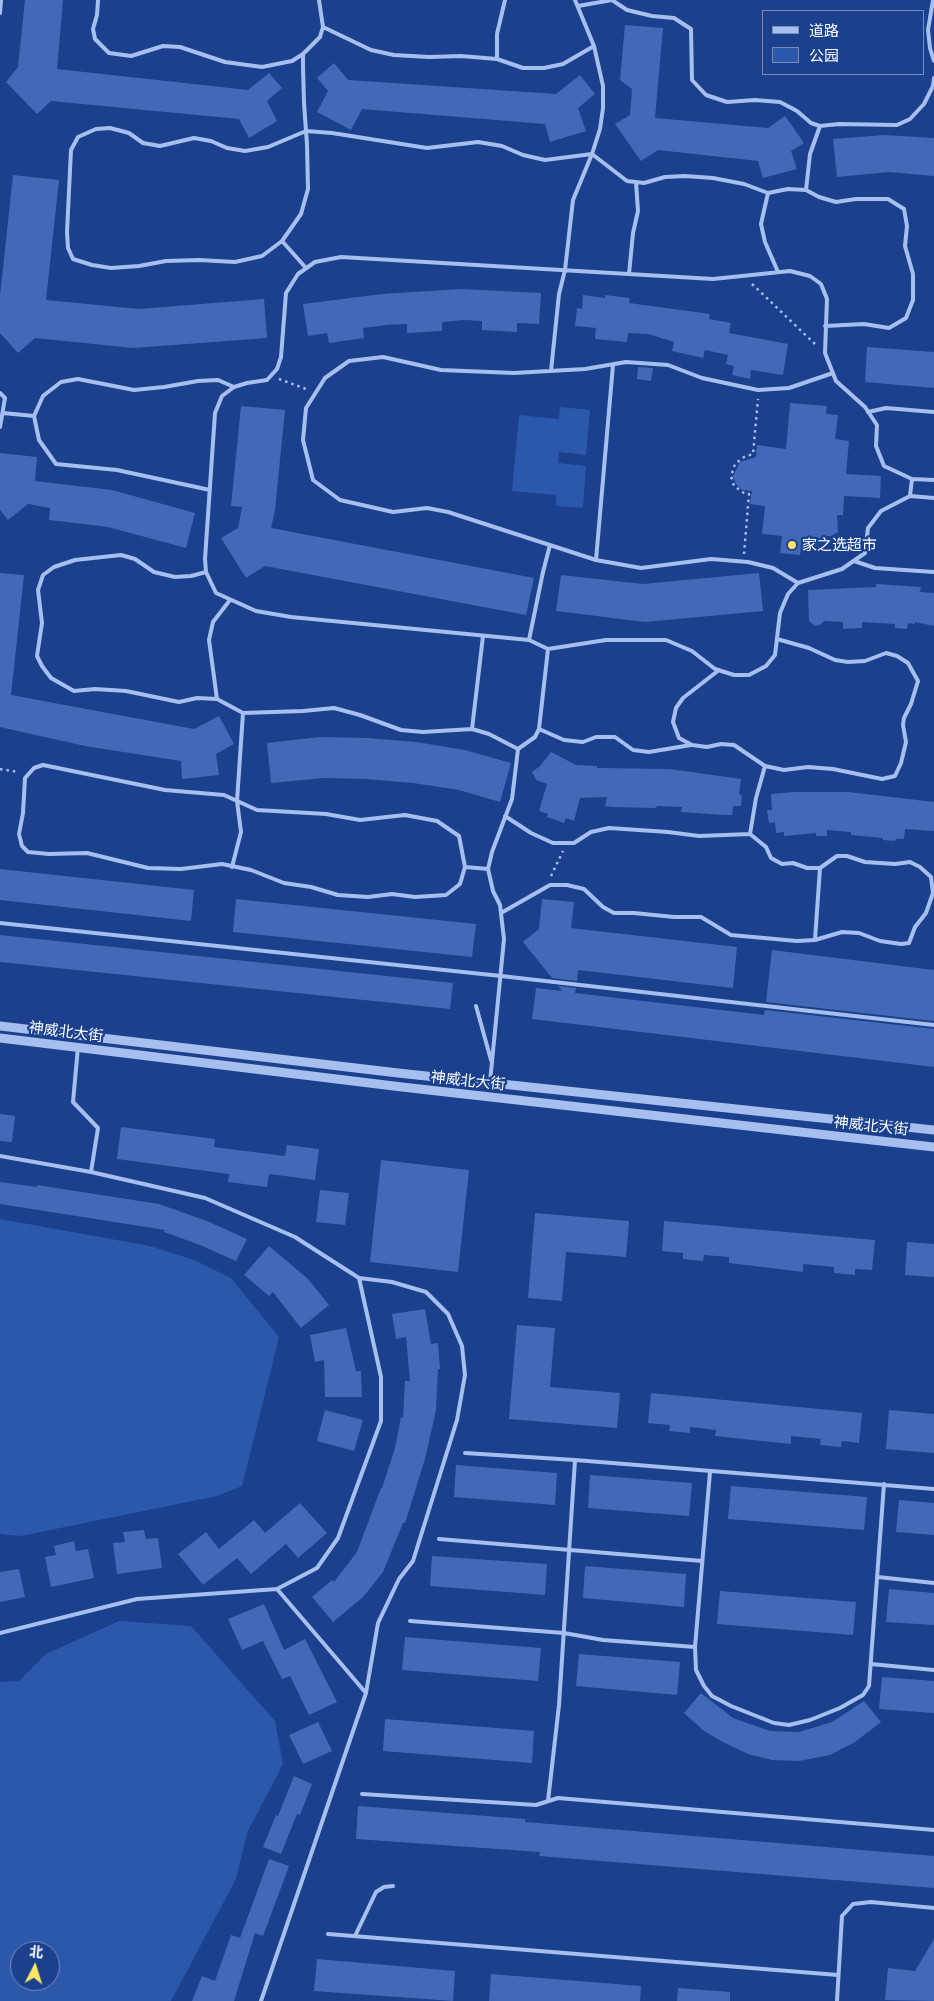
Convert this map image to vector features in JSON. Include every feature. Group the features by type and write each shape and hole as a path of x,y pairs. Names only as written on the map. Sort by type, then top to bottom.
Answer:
{"street":[{"name":"神威北大街","path":"0,1026 934,1130"},
{"name":"神威北大街","path":"0,1038 402,1087 934,1147"}],"lane":[{"path":"0,13 1,0"},
{"path":"98,0 97,15 93,29 95,39 109,53 131,56 163,46 180,47 225,62 262,67 292,61 303,54 320,37 324,27 319,0"},
{"path":"498,59 497,34 505,0"},
{"path":"551,371 559,294 565,270 573,200 592,154 600,129 603,108 603,86 594,46 575,0"},
{"path":"578,6 612,0 627,10 652,16 674,18 691,30 692,80 706,95 727,102 755,100 780,102 797,111 810,123 820,126 839,124 897,125 910,119 924,104 933,86 934,78"},
{"path":"933,0 928,30 934,61"},
{"path":"324,27 371,50 394,55 461,56 498,59 523,68 544,68 563,64 594,46"},
{"path":"303,54 306,131 308,189 300,214 282,240 262,256 235,262 174,261 111,268 73,259 68,248 67,232 71,150 78,137 96,129 110,128 128,133 143,143 160,146 194,138 211,141 227,148 245,151 268,148 306,131 332,133 427,148 478,142 502,146 523,155 545,160 592,154 627,181 644,183 664,177 685,176 713,178 744,184 768,193 788,189 806,190 819,197 836,202 856,199 888,199 904,209 907,226 905,246 913,274 913,300 906,318 889,328 864,324 825,326"},
{"path":"806,190 810,154 820,126"},
{"path":"629,274 633,233 638,212 636,182"},
{"path":"768,193 761,224 765,242 778,272"},
{"path":"282,240 306,268"},
{"path":"934,480 912,479 884,466 876,446 877,425 868,412 836,381 825,354 827,299 821,284 810,276 790,271 713,279 341,257 315,262 298,274 286,293 281,357 277,369 266,380 234,387 222,396 215,412 205,559 206,572 216,593 256,611 291,617 529,640 548,649 606,640 666,640 692,651 719,670 734,676 749,674 766,666 775,655 780,613 788,594 798,583 842,569 865,553 868,528 881,511 910,496 934,498"},
{"path":"798,583 773,568 743,562 711,559 641,568 596,560 448,512 427,508 393,512 340,500 313,480 303,440 306,408 325,378 349,361 382,357 441,370 514,373 585,369 626,362 668,365 702,378 758,390 789,388 833,374"},
{"path":"596,560 613,365"},
{"path":"210,490 117,470 56,464 39,440 34,416 43,396 61,382 78,379 134,390 218,380 234,387"},
{"path":"0,393 5,398 0,427"},
{"path":"868,412 886,408 934,412"},
{"path":"3,413 34,416"},
{"path":"910,496 912,479"},
{"path":"529,640 550,545"},
{"path":"206,572 176,577 154,572 135,560 121,555 74,560 54,567 43,575 38,590 42,623 37,656 51,678 74,690 126,691 179,702 197,698 217,699 243,713 334,708 401,730 423,732 472,729 489,734 518,749"},
{"path":"854,561 875,568 934,572"},
{"path":"217,699 209,640 213,622 230,600"},
{"path":"472,729 483,636"},
{"path":"539,729 564,740 583,742 596,738 615,737 633,750 649,752 692,745 708,747 721,744 734,745 765,766 784,770 808,767 833,769 882,779 895,776 901,763 906,742 903,725 904,718 911,704 918,681 908,662 886,653 865,661 848,662 835,660 809,648 777,638"},
{"path":"490,1082 504,939 500,905 493,891 488,869 492,852 512,799 518,749 535,737 539,729 548,649"},
{"path":"692,745 679,738 673,722 676,708 683,698 719,670"},
{"path":"232,867 241,832 237,801 243,713"},
{"path":"43,765 165,790 224,795 257,810 326,814 360,820 405,815 437,821 459,836 465,867 460,884 446,895 415,897 392,894 368,897 338,895 310,886 284,883 251,870 222,864 181,869 148,868 87,853 49,854 28,852 22,846 19,834 23,813 24,778 34,768 43,765"},
{"path":"750,834 756,798 765,766"},
{"path":"501,913 550,885 568,885 584,889 603,907 614,913 701,917 731,935 797,941 815,940 842,932 859,932 880,941 901,944 909,943 915,927 926,913 933,893 931,877 920,867 910,862 895,864 865,862 847,856 837,856 820,868 807,868 793,863 782,864 771,858 766,847 750,834 698,836 609,828 591,832 574,843 553,843 531,833 505,816"},
{"path":"465,867 488,869"},
{"path":"815,940 820,868"},
{"path":"0,923 501,976 934,1025"},
{"path":"476,1006 492,1062"},
{"path":"78,1047 73,1102 98,1128 91,1172"},
{"path":"0,1156 91,1172 205,1198 295,1237 359,1278 392,1282 426,1292 448,1314 462,1346 466,1375 457,1420 413,1561 400,1579 378,1623 366,1693 261,2001"},
{"path":"0,1633 137,1600 277,1588 317,1568 338,1538 381,1421 381,1377 359,1278"},
{"path":"465,1453 934,1489"},
{"path":"548,1801 559,1705 575,1460"},
{"path":"710,1472 695,1647 696,1670 704,1686 712,1696 731,1706 774,1723 789,1725 810,1720 840,1708 863,1695 869,1686 884,1484"},
{"path":"439,1539 702,1561"},
{"path":"878,1577 934,1583"},
{"path":"277,1588 366,1693"},
{"path":"410,1621 564,1633 603,1640 695,1647"},
{"path":"871,1664 934,1670"},
{"path":"362,1794 536,1805 558,1798 934,1830"},
{"path":"355,1936 376,1892 384,1887 393,1886"},
{"path":"837,2001 842,1916 853,1904 870,1902 934,1908"},
{"path":"328,1934 838,1976"}],"path":[{"path":"744,276 825,354"},
{"path":"270,376 316,393"},
{"path":"743,562 749,494 734,486 731,476 735,464 744,457 753,454 758,390"},
{"path":"0,769 18,771 24,778"},
{"path":"550,885 551,875 567,843"}],"green space":[{"path":"560,407 590,410 586,455 559,452 558,463 586,466 583,508 556,506 556,495 512,491 519,415 559,419"},
{"path":"0,1219 150,1246 194,1260 231,1278 279,1337 242,1486 217,1496 21,1536 0,1534"},
{"path":"119,1621 191,1626 275,1721 283,1764 247,1833 236,1879 171,2001 0,2001 0,1682 19,1681 46,1654"}],"building":[{"path":"25,0 63,0 57,69 248,90 269,73 282,88 267,101 277,121 249,138 239,119 51,101 37,114 6,82 18,67"},
{"path":"625,25 663,28 655,118 768,128 785,116 804,143 791,151 797,169 763,178 758,161 658,150 641,161 615,124 630,115 632,89 620,80"},
{"path":"334,63 348,80 556,94 580,75 595,94 578,108 586,131 550,142 545,124 362,109 351,130 317,112 328,91 317,78"},
{"path":"885,135 934,138 934,176 889,172 837,177 833,139"},
{"path":"13,175 59,180 46,300 139,309 264,299 267,338 133,348 35,338 18,353 0,333 0,296"},
{"path":"461,289 541,293 539,324 517,323 517,332 482,330 482,321 463,320 442,322 442,331 407,333 407,324 386,325 363,328 364,338 329,343 327,333 308,336 303,304 382,294"},
{"path":"583,295 605,298 605,295 630,298 629,303 710,314 709,319 731,323 729,333 788,344 783,375 751,370 750,379 732,375 734,366 726,364 728,355 705,350 703,358 672,351 674,342 648,334 628,333 627,342 595,339 596,328 575,326 577,308 582,309"},
{"path":"867,347 934,352 934,388 865,382"},
{"path":"638,367 653,368 651,381 637,379"},
{"path":"790,403 827,406 826,414 838,415 835,439 849,441 846,474 881,476 880,498 844,496 843,515 837,515 838,532 831,536 821,536 821,539 817,539 815,549 801,548 800,555 780,553 782,536 762,534 765,506 750,504 752,491 742,490 736,484 733,476 740,462 756,457 757,445 786,449"},
{"path":"241,406 285,410 275,510 271,528 534,578 526,615 265,566 246,578 221,538 238,528 242,507 231,506"},
{"path":"0,453 37,457 35,481 112,490 195,513 186,548 108,527 49,520 50,508 28,504 8,520 0,510"},
{"path":"0,573 24,575 11,695 194,729 219,716 234,744 216,754 219,775 182,779 181,761 85,746 0,727"},
{"path":"759,573 763,611 645,622 556,611 561,575 643,584"},
{"path":"876,584 921,587 920,592 934,593 934,626 915,622 915,624 908,623 907,629 895,628 895,624 862,622 862,628 843,629 843,622 824,621 820,625 815,626 809,621 808,590 876,587"},
{"path":"320,737 416,742 465,750 511,763 500,802 459,790 413,783 366,779 324,778 271,783 267,743"},
{"path":"551,752 576,765 597,766 597,768 670,769 741,779 739,794 742,795 741,806 733,806 732,815 724,815 681,812 682,807 612,807 605,806 607,797 580,798 574,821 566,818 564,823 547,817 548,814 539,811 547,784 536,780 532,772 540,766"},
{"path":"848,792 934,802 934,831 905,829 904,839 896,839 895,841 851,835 851,832 827,830 827,836 816,836 816,833 784,836 784,832 776,833 775,822 769,823 767,810 772,810 771,794"},
{"path":"0,869 194,890 191,921 0,900"},
{"path":"236,899 476,924 472,957 233,932"},
{"path":"542,899 574,902 571,928 737,947 733,988 578,970 577,981 552,978 523,942 539,929"},
{"path":"0,935 453,983 450,1009 0,962"},
{"path":"772,950 934,970 934,1021 766,1002"},
{"path":"558,986 576,988 575,993 764,1015 765,1010 934,1029 934,1067 532,1019 536,988 562,991"},
{"path":"0,1114 15,1116 12,1142 0,1141"},
{"path":"121,1127 215,1139 214,1147 285,1156 287,1145 319,1149 315,1180 269,1174 267,1187 228,1182 229,1174 117,1159"},
{"path":"381,1160 469,1170 458,1272 370,1262"},
{"path":"0,1182 37,1187 37,1185 159,1204 207,1221 247,1239 236,1261 164,1232 165,1230 0,1204"},
{"path":"320,1190 349,1193 345,1225 316,1222"},
{"path":"535,1213 629,1221 626,1257 566,1252 562,1301 528,1298"},
{"path":"664,1221 875,1240 872,1270 855,1269 855,1275 834,1273 834,1267 803,1264 803,1272 729,1263 729,1257 704,1255 703,1261 683,1259 683,1253 662,1251"},
{"path":"907,1242 934,1244 934,1277 905,1275"},
{"path":"269,1246 308,1279 329,1305 301,1328 273,1292 269,1296 244,1275"},
{"path":"425,1309 431,1344 438,1343 440,1369 438,1369 436,1410 425,1459 405,1523 403,1523 383,1572 363,1597 333,1622 312,1597 332,1580 334,1582 357,1552 382,1488 395,1448 401,1417 403,1418 405,1381 410,1381 406,1337 396,1339 392,1314"},
{"path":"517,1325 555,1328 550,1387 620,1393 617,1428 509,1419"},
{"path":"346,1328 356,1371 361,1371 362,1397 325,1397 324,1360 315,1362 310,1335"},
{"path":"651,1393 862,1413 859,1443 842,1441 841,1447 820,1445 821,1439 791,1436 791,1444 715,1436 716,1430 690,1427 690,1433 669,1431 670,1425 648,1423"},
{"path":"325,1410 363,1420 354,1451 317,1441"},
{"path":"889,1410 934,1414 934,1453 886,1449"},
{"path":"456,1465 557,1473 555,1505 454,1497"},
{"path":"590,1475 692,1483 689,1516 588,1508"},
{"path":"731,1486 867,1497 864,1530 728,1519"},
{"path":"899,1500 934,1503 934,1535 896,1532"},
{"path":"300,1503 327,1533 298,1558 286,1544 251,1574 237,1558 203,1585 178,1554 206,1532 219,1549 254,1520 265,1533"},
{"path":"144,1530 146,1539 158,1538 162,1568 117,1574 113,1543 125,1542 123,1532"},
{"path":"74,1541 76,1551 88,1549 94,1578 51,1587 45,1557 56,1555 54,1546"},
{"path":"432,1556 547,1564 545,1595 430,1586"},
{"path":"585,1566 686,1574 684,1607 583,1598"},
{"path":"19,1569 25,1597 0,1602 0,1572"},
{"path":"889,1589 934,1593 934,1625 886,1622"},
{"path":"720,1591 856,1602 853,1635 717,1624"},
{"path":"264,1604 284,1650 305,1639 337,1702 309,1715 290,1676 282,1679 263,1641 242,1650 228,1619"},
{"path":"405,1637 541,1648 538,1681 402,1670"},
{"path":"579,1654 680,1662 677,1695 576,1686"},
{"path":"882,1677 934,1681 934,1713 879,1709"},
{"path":"701,1693 733,1718 770,1731 799,1732 832,1722 864,1701 881,1722 855,1742 830,1755 799,1761 772,1760 748,1754 725,1743 704,1731 684,1713"},
{"path":"385,1719 534,1731 532,1763 383,1751"},
{"path":"318,1722 332,1751 303,1764 289,1735"},
{"path":"294,1776 312,1784 300,1815 297,1814 281,1854 263,1847"},
{"path":"358,1806 934,1856 934,1888 539,1856 540,1852 356,1839"},
{"path":"269,1859 289,1866 263,1936 255,1933 234,2001 192,2001 202,1976 215,1981 231,1935 240,1938"},
{"path":"934,1939 934,2001 885,2000 888,1968 915,1971"},
{"path":"317,1959 455,1971 453,2001 314,1991"},
{"path":"491,1974 641,1986 640,2001 489,2001"},
{"path":"678,1988 730,1992 730,2001 677,2001"}],"place":[{"name":"家之选超市","path":"792,545"}]}
